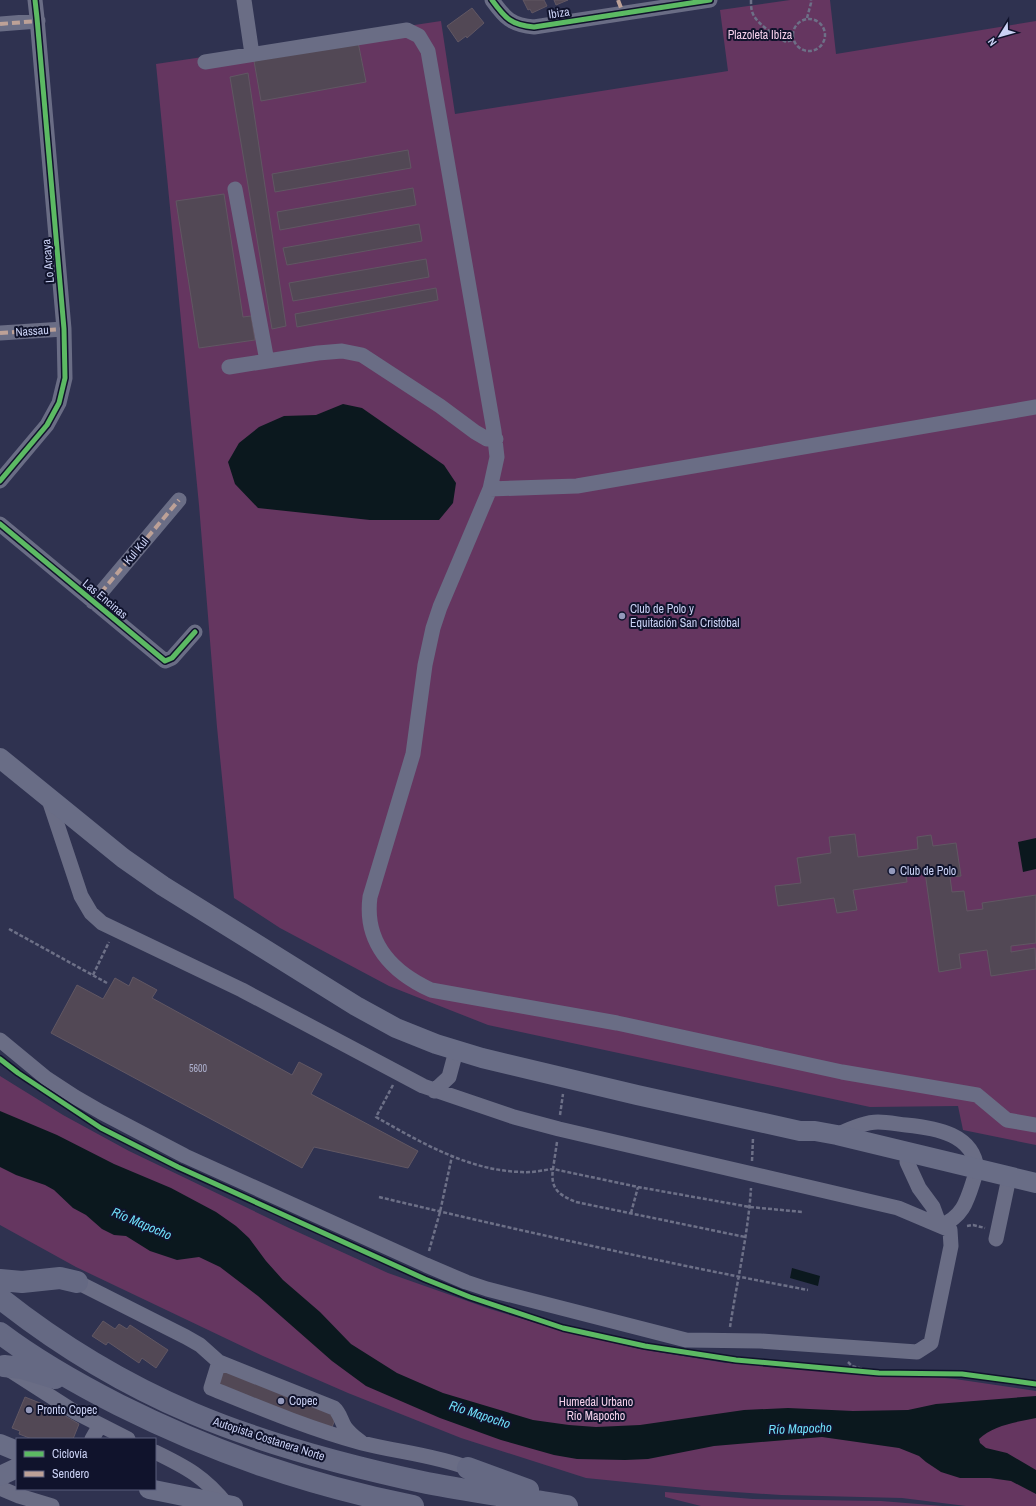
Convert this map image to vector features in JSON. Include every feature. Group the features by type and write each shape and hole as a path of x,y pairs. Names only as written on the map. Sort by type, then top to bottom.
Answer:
{"highway":[{"path":"0,1280 22,1282 60,1278 77,1282"},
{"name":"Autopista Costanera Norte","path":"0,1298 53,1337 119,1376 192,1413 240,1431 295,1449 381,1473 429,1483 567,1506"},
{"name":"Autopista Costanera Norte","path":"0,1333 76,1382 182,1435 259,1465 328,1486 413,1506"},
{"path":"1,1368 22,1368 76,1382"},
{"path":"468,1468 567,1506"}],"main road":[{"path":"0,758 123,858 163,886 356,1006 416,1037 456,1051 637,1095 800,1131 815,1131 837,1135 975,1174 1007,1187 1036,1194"},
{"path":"800,1131 819,1140 907,1162 1036,1183"},
{"path":"0,1444 16,1452"},
{"path":"0,1476 16,1468"},
{"path":"155,1490 230,1505"}],"street":[{"name":"Lo Arcaya","path":"0,481 47,425 59,403 65,378 64,329 37,19 34,0"},
{"name":"Lo Arcaya","path":"37,19 42,0"},
{"path":"244,0 251,50"},
{"name":"Ibiza","path":"492,0 505,17 514,23 534,27 621,7 710,0"},
{"path":"0,24 37,19"},
{"path":"205,62 251,50 407,30 419,36 428,51 496,440 497,457 490,490 440,607 433,628 425,665 413,754 370,897 369,911 371,925 380,950 388,961 416,983 431,990 617,1023 842,1072 977,1094 1007,1120 1036,1125"},
{"path":"235,189 267,361"},
{"name":"Nassau","path":"0,333 64,329"},
{"path":"229,367 318,353 342,351 362,355 440,406 475,432 487,439 496,440"},
{"path":"490,490 577,486 1036,407"},
{"name":"Kul Kul","path":"93,602 180,500"},
{"name":"Las Encinas","path":"0,524 165,661 172,658 195,632"},
{"path":"48,797 81,896 91,913 102,923 242,990 399,1074 434,1091 559,1130 898,1208 945,1228"},
{"path":"0,1040 46,1078 101,1112 185,1156 426,1265 487,1289 686,1340 728,1340 917,1352 931,1343 951,1246 945,1228 933,1207 919,1188 907,1162"},
{"path":"434,1091 449,1077 456,1051"},
{"path":"837,1135 859,1126 877,1122 929,1128 947,1133 958,1138 967,1145 976,1160 975,1174 967,1202 945,1228"},
{"path":"997,1234 1007,1187"},
{"path":"77,1282 186,1337 219,1362 334,1408 338,1412 346,1428 362,1443"},
{"path":"219,1362 211,1388 299,1422 362,1443 445,1460 468,1468"},
{"path":"1,1368 100,1425 126,1438"},
{"path":"93,1438 100,1425"},
{"path":"156,1452 196,1474 230,1505"},
{"path":"0,1488 19,1496 52,1506"}],"path":[{"path":"751,0 755,18 777,37 786,42 792,40"},
{"path":"807,18 811,0"},
{"path":"807,18 816,20 823,26 826,36 823,45 816,51 806,52 798,48 792,40 795,26 798,22 807,18"},
{"path":"9,929 108,983"},
{"path":"92,975 116,929"},
{"path":"399,1074 376,1117 424,1144 452,1156 487,1168 522,1172 553,1169 638,1187 750,1207 803,1212"},
{"path":"728,1340 750,1207 754,1121"},
{"path":"426,1265 440,1212 452,1156"},
{"path":"553,1169 551,1180 557,1190 564,1197 576,1202 745,1237"},
{"path":"632,1213 638,1187"},
{"path":"379,1197 440,1212 738,1277 808,1290"},
{"path":"945,1228 973,1225 997,1234"},
{"path":"847,1370 886,1373"}],"green space":[{"name":"Club de Polo y Equitación San Cristóbal","path":"790,0 830,0 836,54 1036,21 1036,1145 963,1130 958,1106 870,1107 488,1025 389,986 280,928 234,898 217,727 199,505 156,64 441,21 455,114 728,71 720,10"},
{"name":"Humedal Urbano Río Mapocho","path":"0,1076 63,1115 129,1151 289,1228 388,1273 490,1309 567,1332 640,1349 726,1363 843,1368 955,1379 1036,1391 1036,1506 966,1506 902,1498 781,1495 705,1490 586,1478 461,1438 348,1393 263,1356 76,1267 0,1225"},
{"path":"665,1492 753,1499 881,1501 943,1506 701,1506 665,1497"}],"water":[{"path":"343,404 362,408 444,465 456,483 453,503 439,520 370,520 258,508 235,484 228,462 239,443 259,427 284,416 316,415"},
{"path":"1036,838 1036,869 1023,872 1018,842"},
{"name":"Río Mapocho","path":"0,1111 57,1135 114,1164 171,1188 216,1212 236,1226 249,1238 266,1261 283,1280 320,1312 351,1344 397,1373 443,1393 533,1420 596,1427 640,1425 744,1410 788,1408 853,1411 908,1410 936,1404 1036,1396 1036,1418 998,1427 991,1430 979,1439 980,1443 986,1448 1007,1453 1036,1470 1036,1494 1011,1481 990,1478 960,1478 941,1472 919,1456 899,1448 822,1437 714,1446 648,1459 577,1459 554,1455 501,1440 440,1418 366,1386 332,1361 258,1296 220,1267 199,1257 177,1260 150,1251 126,1236 114,1235 102,1229 86,1215 73,1208 54,1190 0,1167"},
{"path":"792,1268 820,1276 818,1286 790,1278"}],"building":[{"path":"523,0 544,0 547,6 532,13 530,9 528,10"},
{"path":"554,0 568,0 556,5"},
{"path":"472,8 484,23 467,38 466,36 458,42 447,26"},
{"path":"358,42 366,82 261,101 254,61"},
{"path":"248,73 286,326 272,329 230,77"},
{"path":"408,150 411,168 275,192 272,174"},
{"path":"413,188 416,205 280,230 277,212"},
{"path":"224,194 243,317 251,316 255,340 199,348 176,201"},
{"path":"419,224 422,241 287,265 283,248"},
{"path":"426,259 429,277 293,301 289,283"},
{"path":"436,288 438,300 297,327 295,314"},
{"path":"855,834 858,857 918,849 917,837 931,835 933,846 956,843 961,876 950,877 952,892 964,891 967,911 983,909 982,903 1036,895 1036,943 1011,946 1011,952 1035,948 1036,969 991,976 987,950 959,954 961,968 939,972 925,872 906,875 907,882 853,890 857,910 837,913 834,898 778,906 775,886 801,883 797,858 831,853 829,837"},
{"path":"133,977 157,990 152,998 292,1075 299,1062 322,1074 311,1094 418,1151 408,1168 314,1147 302,1168 51,1033 77,985 103,999 115,978 129,986"},
{"path":"103,1321 115,1329 119,1324 127,1329 130,1325 168,1350 156,1368 142,1358 139,1363 108,1342 106,1345 92,1336"},
{"path":"220,1368 337,1414 331,1430 214,1384"},
{"path":"25,1397 50,1407 79,1424 73,1438 29,1438 19,1434 20,1431 12,1428"}],"marked path":[{"path":"618,0 623,13"},
{"path":"0,24 38,21"},
{"path":"0,333 64,329"},
{"path":"93,602 179,500"}],"cycle path":[{"path":"0,481 47,425 59,403 65,378 64,329 35,0"},
{"path":"492,0 509,20 534,27 710,0"},
{"path":"0,524 165,661 172,658 195,632"},
{"path":"0,1059 18,1073 101,1128 178,1167 425,1279 470,1297 563,1328 645,1346 736,1360 879,1373 962,1374 1036,1384"}],"place":[{"name":"Club de Polo y Equitación San Cristóbal","path":"622,616"},
{"name":"Club de Polo","path":"892,871"},
{"name":"Copec","path":"281,1401"},
{"name":"Pronto Copec","path":"29,1410"}],"park label":[{"name":"Plazoleta Ibiza","path":"760,35"}]}
